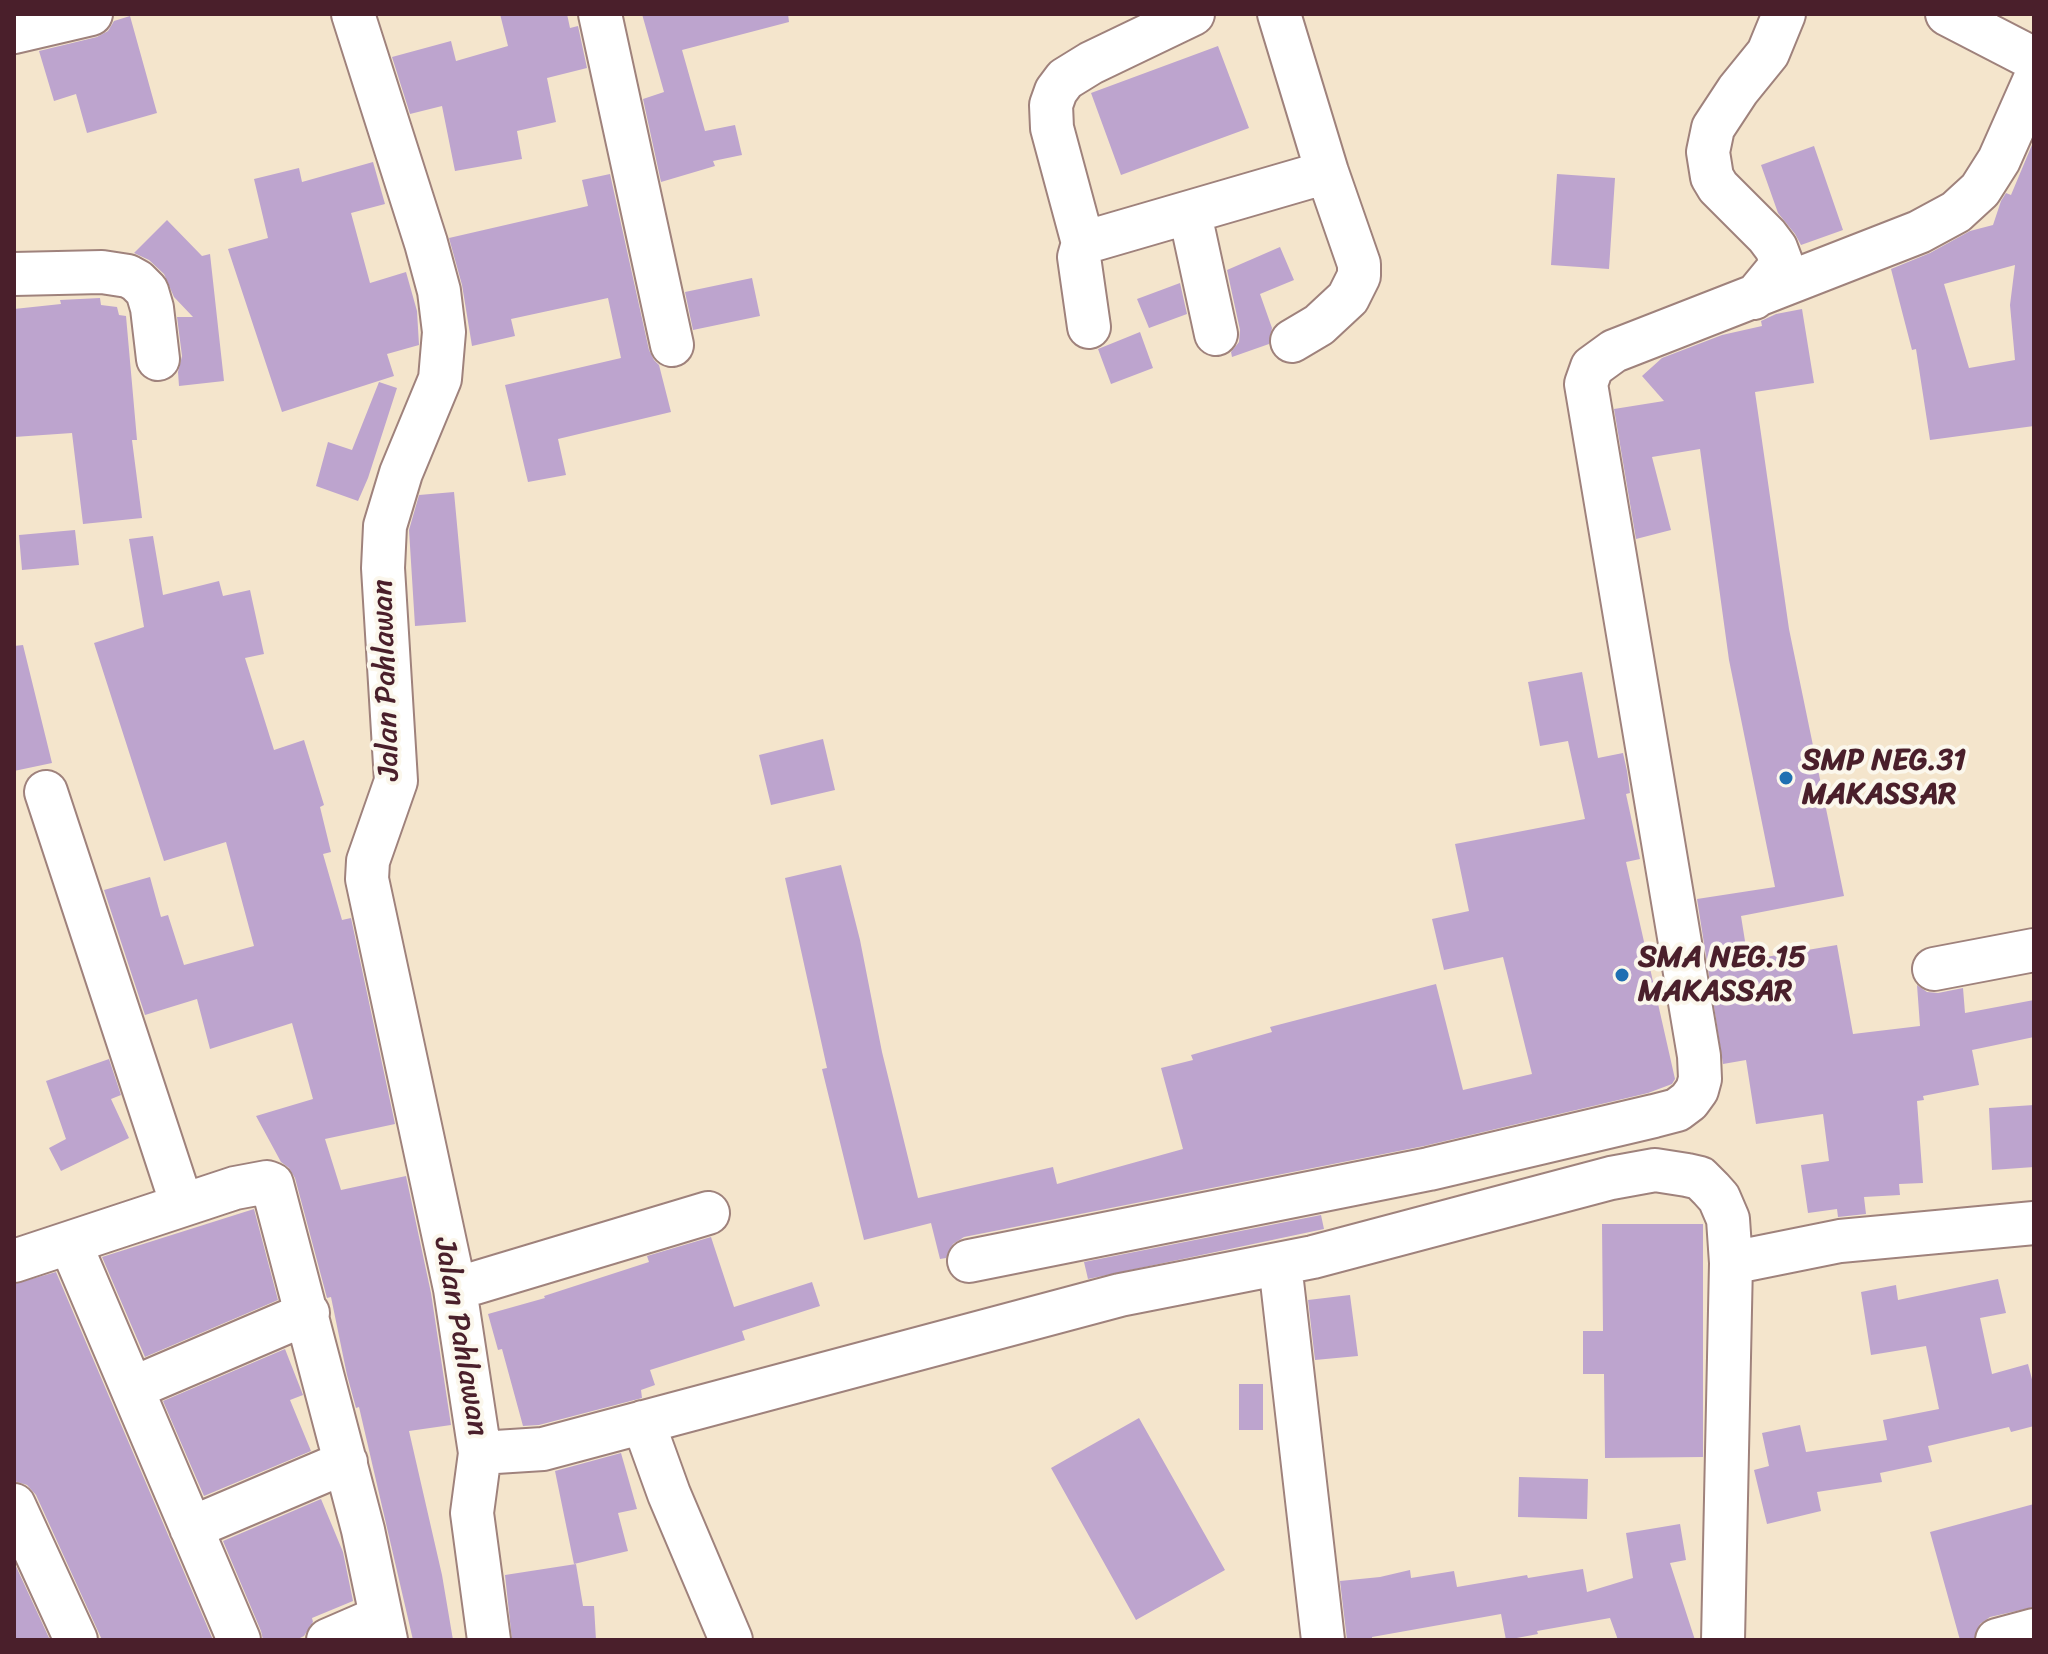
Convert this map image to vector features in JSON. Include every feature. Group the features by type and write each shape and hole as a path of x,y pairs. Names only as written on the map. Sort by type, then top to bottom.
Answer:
{"street":[{"path":"14,32 91,14"},
{"name":"Jalan Pahlawan","path":"353,14 426,243 439,291 444,332 440,379 401,473 385,526 383,568 396,781 368,861 367,879 455,1289 480,1453 472,1513 489,1640"},
{"path":"600,14 672,345"},
{"path":"1089,327 1079,257 1083,243 1052,128 1051,105 1065,79 1091,63 1193,14"},
{"path":"1279,14 1327,172 1359,264 1359,276 1348,298 1319,325 1292,341"},
{"path":"1754,298 1782,264 1767,236 1718,187 1709,164 1709,142 1723,112 1768,53 1784,14"},
{"path":"1947,14 2034,59"},
{"path":"969,1261 1414,1172 1677,1110 1689,1101 1700,1079 1699,1056 1586,384 1592,367 1614,351 1919,232 1956,212 1980,190 1999,160 2034,81"},
{"path":"1083,243 1327,172"},
{"path":"1190,214 1216,334"},
{"path":"14,274 102,272 128,276 137,281 147,291 158,359"},
{"path":"46,792 182,1205"},
{"path":"1934,969 2034,950"},
{"path":"1546,1142 1552,1194"},
{"path":"480,1453 543,1449 1120,1295 1313,1257 1611,1178 1655,1170 1700,1178 1719,1198 1728,1219 1731,1263 1716,1638"},
{"path":"14,1261 235,1188 267,1182 272,1184 346,1462 384,1628 328,1640"},
{"path":"455,1289 708,1213"},
{"path":"1731,1263 1840,1241 2034,1223"},
{"path":"70,1243 239,1640"},
{"path":"1280,1264 1323,1640"},
{"path":"133,1388 308,1313"},
{"path":"643,1422 669,1494 731,1640"},
{"path":"191,1528 346,1462"},
{"path":"14,1505 76,1640"},
{"path":"1997,1640 2034,1630"}],"building":[{"path":"500,14 567,14 570,28 578,26 587,68 547,78 556,122 517,131 522,159 455,171 442,106 410,114 392,57 451,41 456,61 508,46"},
{"path":"642,14 788,14 789,22 682,50 705,131 735,125 742,155 713,161 715,166 661,182 643,99 664,92"},
{"path":"130,16 157,113 87,133 76,94 54,101 39,51 97,37 108,31 114,21"},
{"path":"1218,46 1249,128 1121,175 1091,93"},
{"path":"2034,140 2034,426 1930,440 1916,349 1912,350 1891,269 1930,253 1970,231 1993,225 2001,201 2006,193 2011,195","holes":["2015,265 2010,305 2015,360 1969,368 1944,284"]},
{"path":"1814,146 1843,230 1801,245 1778,213 1761,165"},
{"path":"373,162 385,204 351,213 370,283 406,272 417,311 419,345 387,354 394,376 282,412 228,249 268,238 254,179 299,168 302,182"},
{"path":"610,174 649,350 659,365 671,412 558,439 566,475 528,482 505,385 621,358 608,298 511,319 515,336 472,346 462,285 449,238 588,206 582,180"},
{"path":"1557,174 1615,178 1609,269 1551,265"},
{"path":"167,220 202,256 210,254 224,381 179,386 182,356 177,317 193,317 174,297 164,274 149,260 134,253"},
{"path":"1280,247 1294,280 1260,294 1272,328 1269,344 1232,357 1231,352 1239,342 1240,330 1227,270"},
{"path":"752,278 760,316 693,330 685,292"},
{"path":"1180,283 1187,314 1149,328 1137,299"},
{"path":"100,298 101,305 117,307 119,315 126,316 137,440 132,440 142,518 83,524 72,433 14,437 14,309 61,304 60,300"},
{"path":"1802,309 1814,383 1755,392 1789,629 1844,896 1741,916 1748,960 1837,945 1853,1034 1920,1026 1917,985 1927,992 1938,993 1963,988 1965,1013 2034,1000 2034,1037 1972,1050 1979,1085 1923,1096 1924,1100 1917,1101 1923,1183 1899,1184 1900,1195 1864,1197 1866,1214 1838,1217 1837,1209 1808,1213 1801,1165 1829,1161 1823,1114 1756,1124 1746,1060 1723,1064 1697,899 1775,887 1729,660 1700,449 1652,457 1671,530 1636,539 1614,409 1664,401 1642,376 1662,358 1722,335 1762,326 1761,321 1776,314"},
{"path":"1140,332 1153,368 1111,384 1098,349"},
{"path":"379,382 397,388 358,501 316,486 328,442 352,450"},
{"path":"454,492 466,622 415,626 409,530 419,495"},
{"path":"75,530 79,565 22,570 19,535"},
{"path":"153,536 163,595 219,581 223,596 250,590 264,654 245,658 274,750 304,740 324,805 320,807 331,852 323,854 342,920 351,918 395,1124 325,1139 341,1190 406,1176 431,1293 451,1425 409,1431 442,1575 453,1640 413,1640 359,1407 356,1408 347,1375 331,1297 327,1298 295,1178 281,1162 256,1116 313,1099 292,1023 210,1049 197,999 145,1015 104,890 150,877 161,917 168,915 184,965 254,946 226,842 164,861 94,643 144,627 129,539"},
{"path":"23,645 52,763 14,771 14,646"},
{"path":"1582,672 1598,758 1623,753 1627,771 1630,793 1626,794 1640,859 1626,862 1675,1079 1672,1084 1648,1093 1424,1146 964,1237 953,1244 946,1258 940,1259 931,1223 864,1240 822,1069 827,1068 785,878 841,865 918,1198 1053,1167 1057,1184 1183,1149 1161,1068 1193,1060 1191,1055 1272,1032 1270,1027 1436,984 1463,1090 1532,1074 1503,957 1444,970 1432,919 1469,911 1455,844 1585,819 1568,741 1540,746 1528,682"},
{"path":"823,739 835,790 771,805 759,755"},
{"path":"109,1059 121,1095 111,1099 129,1138 61,1171 49,1148 66,1139 46,1081"},
{"path":"2034,1105 2034,1167 1992,1170 1989,1108"},
{"path":"254,1209 278,1300 145,1357 102,1257"},
{"path":"1321,1215 1324,1229 1088,1279 1084,1262"},
{"path":"1602,1224 1703,1224 1703,1457 1605,1458 1604,1374 1583,1374 1583,1331 1603,1331"},
{"path":"711,1237 734,1307 812,1282 820,1306 742,1331 745,1340 650,1370 655,1385 641,1390 642,1398 539,1425 523,1426 502,1349 498,1350 488,1314 545,1298 649,1262 647,1256"},
{"path":"56,1272 213,1640 102,1640 36,1495 27,1485 14,1481 14,1284"},
{"path":"1998,1279 2006,1313 1980,1318 1992,1374 2028,1364 2034,1387 2034,1426 2011,1432 2009,1427 1928,1446 1932,1462 1880,1473 1882,1482 1817,1492 1821,1511 1767,1524 1754,1470 1769,1466 1762,1433 1800,1425 1806,1452 1887,1440 1883,1420 1939,1409 1926,1346 1871,1355 1861,1292 1896,1285 1898,1300"},
{"path":"1350,1295 1358,1356 1315,1360 1308,1300"},
{"path":"285,1349 303,1395 290,1400 311,1451 204,1496 163,1401"},
{"path":"1239,1384 1263,1384 1263,1430 1239,1430"},
{"path":"1139,1418 1225,1570 1136,1620 1051,1468"},
{"path":"621,1453 637,1509 618,1513 628,1551 574,1564 555,1471"},
{"path":"1519,1477 1588,1479 1587,1519 1518,1517"},
{"path":"321,1499 343,1552 353,1601 312,1618 313,1622 304,1636 296,1640 263,1640 223,1541"},
{"path":"2034,1504 2034,1607 1990,1617 1980,1624 1974,1639 1960,1640 1930,1532"},
{"path":"1680,1524 1686,1560 1670,1563 1695,1640 1618,1640 1610,1618 1506,1640 1501,1614 1372,1637 1372,1640 1347,1640 1340,1581 1410,1570 1411,1578 1454,1571 1457,1587 1583,1569 1587,1592 1633,1578 1626,1533"},
{"path":"14,1562 50,1640 14,1640"},
{"path":"576,1564 583,1606 594,1606 596,1640 512,1640 505,1575"}],"place":[{"name":"SMP NEG.31 MAKASSAR","path":"1786,778"},
{"name":"SMA NEG.15 MAKASSAR","path":"1622,975"}]}
